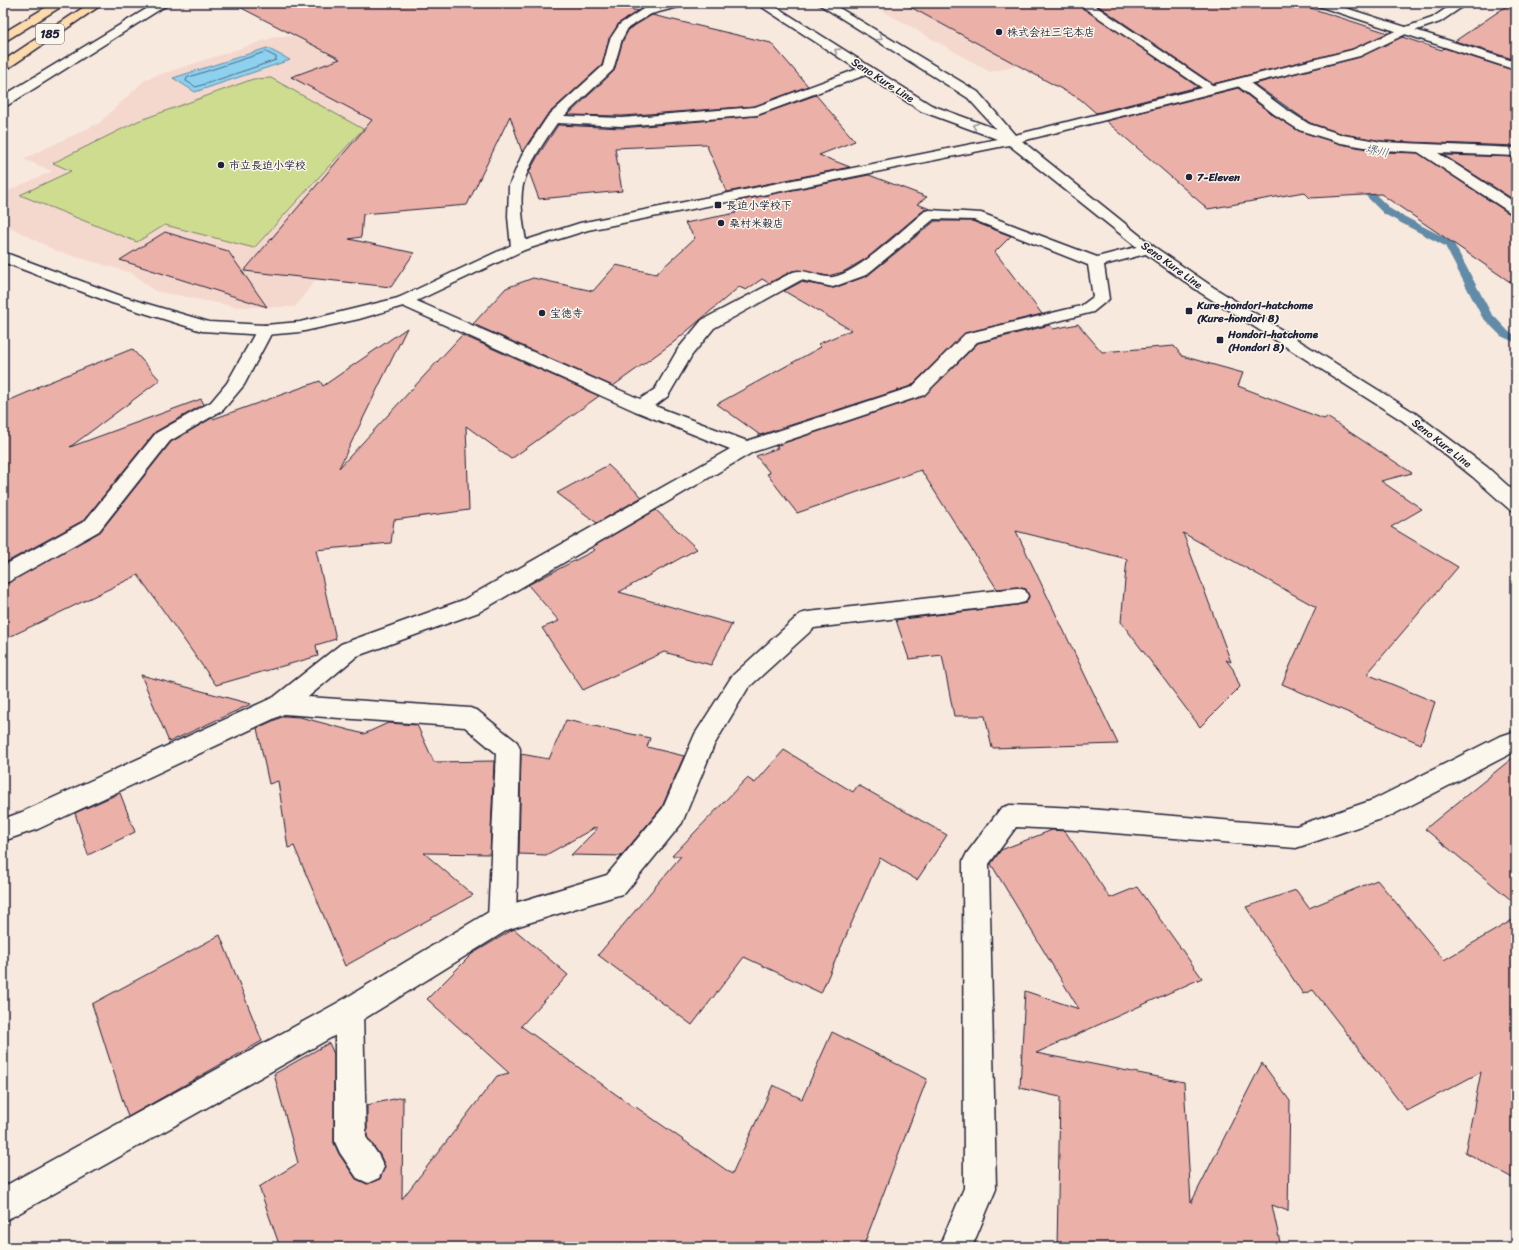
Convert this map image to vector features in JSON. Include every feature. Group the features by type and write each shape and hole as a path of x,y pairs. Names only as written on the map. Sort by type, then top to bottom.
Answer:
{"highway":[{"name":"185","path":"3,38 61,3"},
{"name":"185","path":"3,66 98,3"}],"street":[{"path":"3,102 164,3"},
{"path":"519,247 516,217 516,186 529,154 553,119 609,66 616,38 624,26 648,11 682,3"},
{"name":"Seno Kure Line","path":"762,3 926,108 1012,140"},
{"name":"Seno Kure Line","path":"823,3 973,95 1012,140 1148,249 1206,290 1408,417 1480,472 1516,504"},
{"path":"1083,3 1212,89"},
{"path":"1319,3 1516,66"},
{"path":"3,257 118,300 208,327 265,330 300,327 404,302 519,247 585,226 1012,140 1212,89 1242,83 1356,53 1404,31 1436,20 1462,3"},
{"path":"553,119 622,122 757,112 867,70"},
{"path":"1242,83 1279,111 1304,127 1341,139 1382,146 1516,152"},
{"path":"1423,149 1516,210"},
{"path":"641,407 662,392 684,353 708,324 799,275 833,282 860,272 930,214 976,216 1096,262 1148,249"},
{"path":"3,830 36,818 282,704 349,650 470,606 746,448 918,391 971,338 1087,309 1101,299 1096,262"},
{"path":"404,302 641,407 746,448"},
{"path":"3,576 92,526 163,437 217,406 235,385 265,330"},
{"path":"3,1205 349,1012 502,919 616,884 673,815 703,741 740,682 808,620 1017,596"},
{"path":"282,704 470,718 508,749 502,919"},
{"path":"955,1247 980,1189 976,861 1010,816 1077,819 1296,837 1381,808 1507,744 1516,741"},
{"path":"349,1012 350,1142 368,1167"}],"shaded area":[{"name":"株式会社三宅本店","path":"869,3 1071,3 1056,57 990,72"},
{"name":"市立長迫小学校","path":"313,35 444,112 295,307 237,307 155,291 131,273 56,251 10,227 3,226 3,193 52,171 23,159 99,123 146,79 275,37"}],"green space":[{"path":"271,78 363,129 254,248 165,225 137,242 20,195 71,171 53,163 138,121 253,79"}],"water":[{"path":"267,48 290,60 195,92 173,78"}],"building":[{"path":"232,3 606,3 638,11 619,23 609,39 602,65 547,115 522,152 510,116 467,205 363,214 361,237 349,239 414,253 391,287 244,271 372,120 291,77 340,59"},
{"name":"株式会社三宅本店","path":"903,3 1076,3 1198,87 1096,113 1080,99"},
{"name":"株式会社三宅本店","path":"1094,3 1295,3 1388,33 1352,49 1213,84"},
{"path":"1511,3 1516,3 1516,60 1455,41"},
{"path":"652,15 771,43 808,86 755,106 622,116 568,115 614,71 623,40 629,29"},
{"path":"1402,37 1442,50 1444,48 1516,71 1516,146 1382,141 1343,134 1310,123 1254,84 1360,57"},
{"path":"1238,88 1273,115 1299,131 1341,144 1382,152 1418,153 1510,214 1516,215 1516,286 1381,194 1310,198 1304,192 1208,209 1106,121"},
{"path":"816,95 855,141 819,155 850,167 727,192 706,144 615,148 622,191 539,199 529,172 558,125 622,128 757,116"},
{"path":"1443,155 1516,157 1516,201"},
{"path":"869,175 927,197 917,204 930,209 924,210 867,258 843,272 828,276 798,270 792,271 769,283 762,279 746,290 739,287 674,342 613,386 473,324 506,288 533,278 593,291 616,265 656,274 695,238 685,223 736,213 732,202"},
{"path":"935,221 972,221 1011,236 995,252 1042,314 965,333 911,386 760,435 717,404 821,347 818,344 851,330 784,291 801,282 834,288 867,276"},
{"path":"165,232 228,251 267,307 120,260"},
{"path":"1078,324 1102,352 1174,346 1182,356 1243,373 1238,386 1324,419 1327,417 1412,473 1381,481 1422,509 1391,527 1458,567 1367,674 1435,702 1421,744 1282,684 1316,607 1183,533 1231,662 1226,660 1233,669 1240,687 1200,727 1121,622 1127,559 1016,531 1118,744 992,748 985,716 954,716 942,655 909,659 896,620 1026,603 1029,597 1026,589 1017,587 997,589 921,470 797,513 767,474 770,473 756,456 778,448 775,446 924,396 978,343 1050,325 1053,329"},
{"path":"407,328 339,468 462,335 599,396 511,459 466,426 469,510 394,520 391,543 316,550 336,639 316,645 318,656 216,685 138,575 3,640 3,585 100,532 171,442 212,418 213,419 320,381 323,386"},
{"path":"132,349 160,380 70,447 201,399 204,404 155,432 84,520 3,564 3,403 38,388 37,387"},
{"path":"608,465 642,497 597,523 557,493"},
{"path":"656,510 697,549 619,592 732,624 711,665 664,652 583,690 542,628 559,621 528,585 595,550 592,547"},
{"path":"141,675 251,704 169,742"},
{"path":"284,716 300,717 364,734 388,723 417,725 434,762 494,761 490,854 424,853 473,895 345,966 294,846 288,848 278,781 269,784 257,728"},
{"path":"566,720 650,738 647,747 684,756 662,807 621,856 571,855 597,829 596,827 546,855 519,854 521,754 549,759"},
{"path":"784,750 853,792 858,785 947,835 917,880 880,858 821,993 744,957 692,1025 598,955 681,856 672,856 747,778 755,783"},
{"path":"1516,755 1516,904 1425,829"},
{"path":"120,793 135,832 88,855 75,813"},
{"path":"1052,830 1065,831 1110,898 1137,887 1202,978 1036,1053 1184,1082 1191,1203 1262,1063 1290,1101 1288,1211 1272,1205 1281,1247 1057,1247 1060,1097 1020,1088 1025,991 1079,1009 991,864 1001,850"},
{"path":"1377,880 1444,960 1516,918 1516,1180 1465,1152 1481,1072 1407,1111 1313,990 1303,994 1246,907 1296,890 1309,908"},
{"path":"514,929 568,975 521,1026 635,1108 636,1107 732,1174 773,1085 802,1099 832,1032 927,1079 863,1247 280,1247 259,1187 298,1163 274,1074 329,1043 334,1054 334,1143 339,1154 356,1179 367,1184 380,1179 385,1166 380,1155 367,1137 367,1105 403,1097 402,1199 497,1076 509,1073 427,999 472,954"},
{"path":"220,935 262,1041 128,1117 92,1004"}],"waterway":[{"name":"堺川","path":"1249,106 1291,132 1315,140 1395,154 1486,157 1516,156"},
{"path":"1356,181 1388,212 1449,244 1486,315 1505,334 1516,340"}],"place":[{"name":"株式会社三宅本店","path":"999,32"},
{"name":"市立長迫小学校","path":"221,165"},
{"name":"7-Eleven","path":"1189,177"},
{"name":"長迫小学校下","path":"718,205"},
{"name":"桑村米穀店","path":"721,223"},
{"name":"Kure-hondori-hatchome (Kure-hondori 8)","path":"1189,311"},
{"name":"宝徳寺","path":"542,313"},
{"name":"Hondori-hatchome (Hondori 8)","path":"1220,340"}]}
